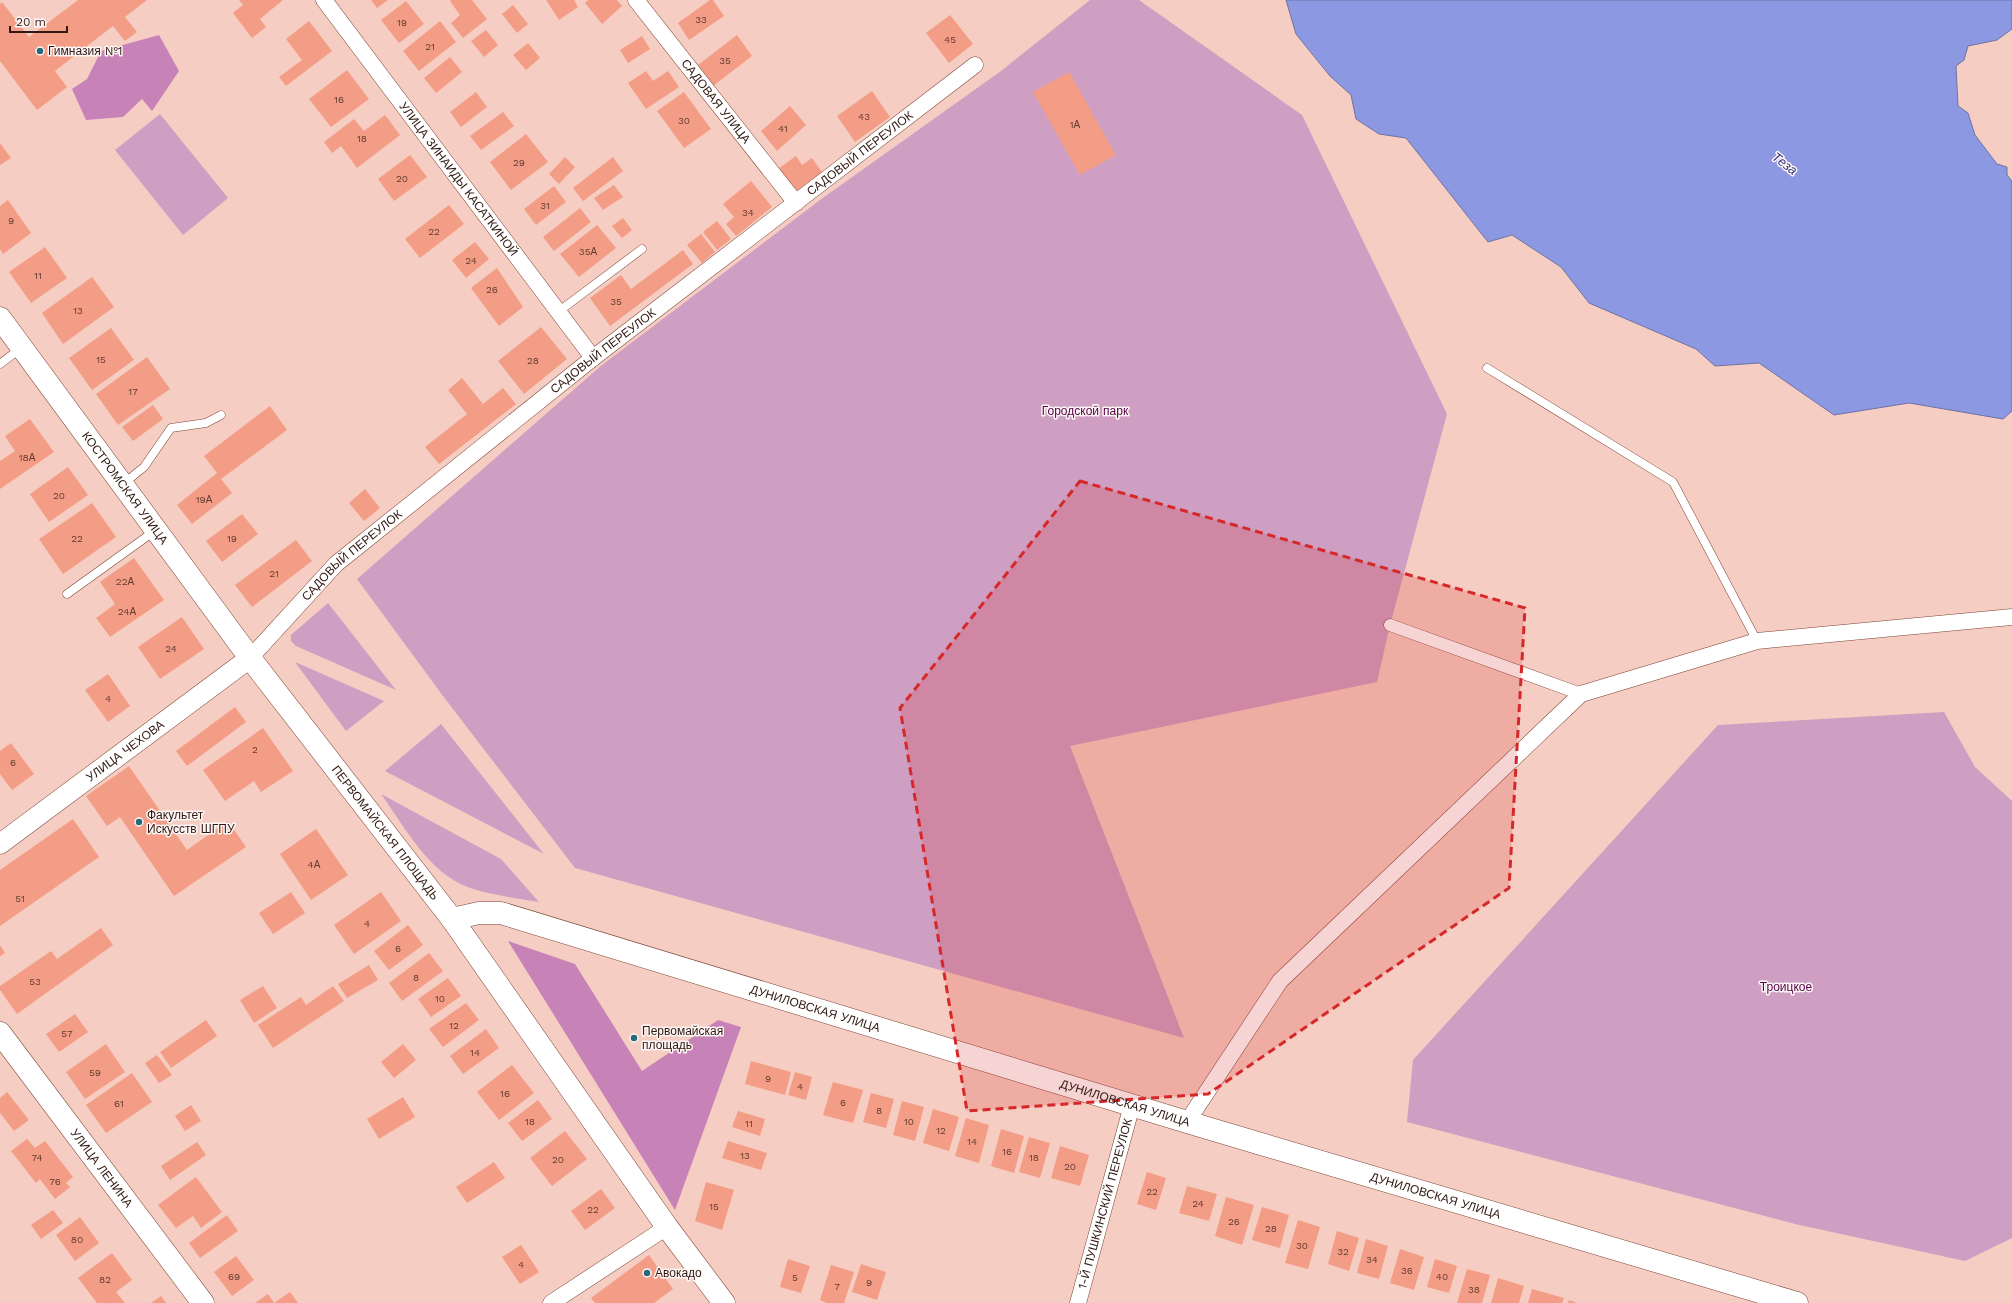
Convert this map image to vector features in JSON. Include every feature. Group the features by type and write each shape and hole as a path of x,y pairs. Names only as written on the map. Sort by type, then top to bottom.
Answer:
{"main road":[{"name":"КОСТРОМСКАЯ УЛИЦА","path":"0,318 250,658"},
{"name":"ПЕРВОМАЙСКАЯ ПЛОЩАДЬ","path":"250,658 452,919 667,1226 724,1303"},
{"name":"ДУНИЛОВСКАЯ УЛИЦА","path":"452,919 479,913 500,913 1187,1122 1797,1303"},
{"name":"УЛИЦА ЛЕНИНА","path":"0,1033 203,1303"}],"street":[{"name":"УЛИЦА ЗИНАИДЫ КАСАТКИНОЙ","path":"324,0 593,358"},
{"name":"САДОВАЯ УЛИЦА","path":"636,0 796,203"},
{"name":"САДОВЫЙ ПЕРЕУЛОК","path":"250,658 336,564 593,358 975,65"},
{"path":"1187,1122 1280,980 1581,694 1757,641 2012,617"},
{"path":"1390,625 1581,694"},
{"name":"УЛИЦА ЧЕХОВА","path":"0,844 250,658"},
{"name":"1-Й ПУШКИНСКИЙ ПЕРЕУЛОК","path":"1078,1303 1132,1105"},
{"path":"550,1303 667,1226"}],"lane":[{"path":"558,312 642,249"},
{"path":"0,364 22,347"},
{"path":"1487,368 1673,482 1757,641"},
{"path":"123,484 144,466 171,428 206,423 221,415"},
{"path":"67,594 156,530"}],"highlighted area":[{"path":"1080,481 1525,608 1509,888 1208,1094 967,1111 900,708"}],"green space":[{"name":"Городской парк","path":"1090,0 1139,0 1302,115 1447,414 1390,625 1377,682 1070,746 1184,1038 575,868 443,696 357,579 602,365 820,200 1001,71"},
{"path":"160,114 228,198 183,235 115,150"},
{"path":"328,603 396,690 296,646 291,641 291,635"},
{"path":"295,662 384,701 346,731"},
{"name":"Троицкое","path":"1944,712 1975,767 2012,801 2012,1238 1965,1261 1795,1224 1407,1122 1413,1060 1718,725"},
{"path":"441,724 544,854 385,771"},
{"path":"381,794 501,859 539,902 486,893 455,881 442,872 419,848"}],"shaded area":[{"path":"159,35 179,71 152,111 142,99 123,117 86,120 72,89 87,79 101,51"},
{"path":"508,941 575,964 642,1071 718,1020 741,1027 675,1210"}],"water":[{"name":"Теза","path":"1286,0 2012,0 2012,29 1997,40 1968,46 1964,60 1956,66 1958,106 1968,113 1975,135 1997,164 2007,167 2007,175 2012,181 2012,411 2003,419 1909,403 1834,415 1759,363 1715,366 1696,349 1589,303 1561,267 1512,235 1488,242 1406,138 1379,134 1356,119 1351,95 1330,76 1296,34"}],"building":[{"name":"Гимназия №1","path":"78,0 147,0 125,17 137,32 125,41 113,26 55,71 67,87 37,110 0,61 0,4 2,2 29,37"},
{"path":"239,0 283,0 260,19 266,27 252,38 233,13 243,5"},
{"path":"371,0 388,0 377,8"},
{"path":"472,0 487,19 463,38 451,23 460,15 450,1"},
{"path":"546,0 574,0 578,7 559,20"},
{"path":"588,0 617,0 622,6 602,24 585,3"},
{"path":"710,0 713,0 724,16 689,40 678,23"},
{"path":"406,1 424,24 399,43 381,20"},
{"path":"513,5 528,24 517,33 502,14"},
{"path":"950,15 973,44 949,63 926,33"},
{"path":"309,21 332,51 286,86 279,77 302,60 286,39"},
{"path":"440,21 456,42 419,71 403,51"},
{"path":"486,30 498,45 484,57 471,41"},
{"path":"737,35 752,56 713,86 698,65"},
{"path":"642,36 650,49 628,63 620,50"},
{"path":"528,43 540,58 526,70 513,55"},
{"path":"450,57 462,72 436,93 424,78"},
{"path":"347,70 369,99 331,127 309,99"},
{"path":"646,71 653,81 668,71 679,87 646,109 628,83"},
{"path":"1069,72 1116,155 1080,175 1033,92"},
{"path":"872,91 890,117 855,142 837,116"},
{"path":"476,92 487,107 461,127 450,112"},
{"path":"684,92 711,129 684,148 657,111"},
{"path":"790,106 806,125 777,151 761,131"},
{"path":"503,112 514,126 481,150 470,136"},
{"path":"385,115 400,135 357,168 341,146 332,153 324,142 354,119 364,131"},
{"path":"526,134 548,162 511,190 490,162"},
{"path":"0,143 11,158 0,165"},
{"path":"410,155 427,177 394,201 378,179"},
{"path":"796,156 802,165 812,158 822,172 795,192 778,169"},
{"path":"565,157 575,167 559,184 549,174"},
{"path":"613,157 623,171 583,201 573,188"},
{"path":"751,181 772,207 736,236 726,224 734,217 723,204"},
{"path":"614,185 623,197 603,210 594,198"},
{"path":"554,186 566,202 536,225 524,209"},
{"path":"8,200 31,233 3,254 0,249 0,206"},
{"path":"449,205 464,224 420,258 405,239"},
{"path":"580,208 591,222 554,251 543,237"},
{"path":"623,218 632,230 622,238 612,226"},
{"path":"717,221 731,239 717,250 703,232"},
{"path":"597,225 616,248 579,277 560,254"},
{"path":"701,234 715,252 702,263 687,245"},
{"path":"475,242 489,259 466,278 452,260"},
{"path":"45,247 67,278 31,303 9,272"},
{"path":"683,250 693,264 610,326 590,298 621,275 631,289"},
{"path":"497,268 523,307 499,326 471,288"},
{"path":"92,277 114,307 63,344 42,313"},
{"path":"541,327 567,359 524,394 498,361"},
{"path":"111,328 134,360 92,390 69,358"},
{"path":"147,357 170,389 118,425 96,394"},
{"path":"462,378 483,404 503,388 516,404 439,464 425,447 467,414 448,390"},
{"path":"153,405 163,419 133,441 122,427"},
{"path":"270,406 287,430 221,479 232,493 192,524 177,505 217,473 204,456"},
{"path":"30,419 54,452 0,489 0,461 15,451 5,436"},
{"path":"68,467 88,495 49,522 30,494"},
{"path":"365,489 380,508 364,521 349,503"},
{"path":"92,503 116,537 63,574 39,539"},
{"path":"242,514 258,534 222,562 206,541"},
{"path":"296,540 312,561 252,607 235,585"},
{"path":"134,558 164,600 110,637 96,618 115,604 100,582"},
{"path":"182,617 204,649 160,679 138,647"},
{"path":"108,674 130,706 108,722 85,690"},
{"path":"235,707 246,722 187,766 176,751"},
{"path":"263,728 293,771 261,792 254,781 225,801 203,770"},
{"path":"11,743 34,774 12,790 0,774 0,751"},
{"path":"129,766 187,850 228,821 246,847 174,896 120,817 107,826 86,796"},
{"path":"73,819 99,857 0,926 0,870"},
{"path":"316,829 348,875 311,900 280,854"},
{"path":"291,892 305,913 273,934 259,913"},
{"path":"381,892 401,921 354,954 334,925"},
{"path":"408,925 423,945 389,970 374,951"},
{"path":"101,928 113,945 17,1014 0,990 0,986 51,951 57,959"},
{"path":"0,945 5,953 0,956"},
{"path":"429,953 443,971 402,1001 389,983"},
{"path":"369,965 378,980 347,998 338,984"},
{"path":"448,978 461,996 431,1017 418,999"},
{"path":"263,986 277,1008 254,1023 240,1000"},
{"path":"333,986 344,1001 273,1048 258,1025 301,997 306,1005"},
{"path":"466,1003 479,1020 443,1047 429,1029"},
{"path":"75,1014 88,1032 59,1052 46,1034"},
{"path":"206,1020 217,1036 171,1068 160,1052"},
{"path":"486,1029 499,1048 463,1074 450,1056"},
{"path":"106,1044 125,1072 85,1099 66,1072"},
{"path":"403,1044 416,1060 394,1078 381,1062"},
{"path":"157,1055 172,1075 159,1083 145,1063"},
{"path":"751,1061 791,1072 785,1095 745,1084"},
{"path":"512,1065 534,1093 499,1120 477,1092"},
{"path":"795,1072 812,1077 806,1100 788,1095"},
{"path":"132,1073 152,1102 106,1133 86,1105"},
{"path":"833,1082 863,1090 853,1123 823,1115"},
{"path":"7,1092 29,1120 14,1131 0,1113 0,1098"},
{"path":"871,1093 894,1099 886,1128 863,1122"},
{"path":"403,1097 415,1117 379,1139 367,1119"},
{"path":"538,1100 552,1119 522,1141 508,1123"},
{"path":"902,1101 924,1107 915,1141 893,1135"},
{"path":"191,1105 201,1121 185,1131 175,1116"},
{"path":"933,1109 959,1117 949,1151 923,1143"},
{"path":"738,1111 765,1119 760,1136 732,1127"},
{"path":"966,1118 989,1125 979,1163 955,1156"},
{"path":"1001,1129 1024,1136 1014,1173 991,1166"},
{"path":"565,1131 587,1159 552,1186 530,1158"},
{"path":"1029,1137 1050,1143 1040,1178 1019,1172"},
{"path":"27,1139 35,1148 45,1141 73,1177 66,1183 70,1187 55,1199 40,1179 36,1183 11,1151"},
{"path":"728,1141 767,1153 761,1170 722,1158"},
{"path":"197,1142 206,1155 170,1180 161,1166"},
{"path":"1060,1146 1089,1155 1080,1186 1051,1178"},
{"path":"494,1162 505,1178 467,1203 456,1187"},
{"path":"1147,1172 1166,1178 1156,1210 1137,1204"},
{"path":"196,1177 222,1212 201,1228 193,1216 176,1228 158,1205"},
{"path":"706,1182 734,1190 722,1230 695,1221"},
{"path":"1187,1186 1217,1194 1209,1221 1179,1213"},
{"path":"601,1189 615,1208 585,1230 571,1211"},
{"path":"1226,1197 1254,1205 1242,1245 1215,1236"},
{"path":"1262,1207 1289,1215 1280,1248 1252,1240"},
{"path":"53,1210 63,1223 41,1239 31,1225"},
{"path":"227,1215 238,1231 200,1258 189,1243"},
{"path":"80,1217 99,1243 75,1261 56,1235"},
{"path":"1298,1220 1320,1227 1308,1269 1285,1263"},
{"path":"1337,1231 1359,1238 1349,1271 1328,1264"},
{"path":"1366,1239 1388,1246 1379,1279 1357,1273"},
{"path":"521,1245 539,1272 520,1284 502,1257"},
{"path":"1400,1249 1424,1257 1414,1290 1390,1283"},
{"path":"112,1253 132,1280 116,1292 125,1303 97,1303 78,1278"},
{"path":"649,1255 673,1289 654,1303 595,1303 591,1298"},
{"path":"236,1256 254,1280 232,1296 214,1272"},
{"path":"788,1259 810,1266 801,1293 780,1287"},
{"path":"1435,1259 1457,1266 1449,1293 1427,1287"},
{"path":"861,1264 886,1272 877,1300 852,1292"},
{"path":"831,1265 854,1272 844,1303 827,1303 820,1300"},
{"path":"1467,1269 1490,1275 1482,1303 1457,1303"},
{"path":"1498,1278 1524,1286 1519,1303 1491,1303"},
{"path":"1532,1289 1564,1298 1562,1303 1528,1303"},
{"path":"290,1292 298,1303 274,1303"},
{"path":"268,1294 274,1303 255,1303"},
{"path":"161,1296 166,1303 151,1303"},
{"path":"1569,1300 1577,1303 1568,1303"}],"place":[{"name":"Гимназия №1","path":"40,51"},
{"name":"Факультет Искусств ШГПУ","path":"139,822"},
{"name":"Первомайская площадь","path":"634,1038"},
{"name":"Авокадо","path":"647,1273"}]}
